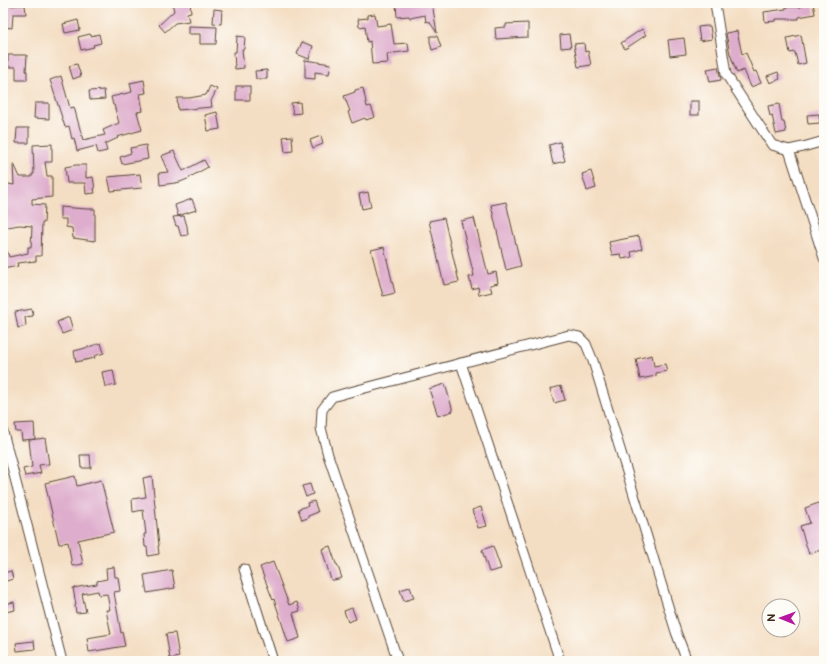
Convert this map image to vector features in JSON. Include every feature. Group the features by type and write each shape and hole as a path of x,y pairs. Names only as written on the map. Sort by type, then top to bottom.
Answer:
{"street":[{"path":"715,3 726,74 772,145 788,150 824,140"},
{"path":"788,150 824,258"},
{"path":"398,661 328,455 321,428 322,410 332,397 569,335 579,337 586,344 593,361 676,632 687,661"},
{"path":"461,363 560,661"},
{"path":"3,432 62,661"},
{"path":"244,569 273,661"}],"building":[{"path":"172,3 190,3 191,12 187,13 189,21 175,23 165,32 159,25 174,11"},
{"path":"396,3 432,3 437,33 429,21 426,22 425,15 410,18 409,16 397,17"},
{"path":"813,3 815,14 799,17 799,19 776,19 776,21 765,22 764,12 786,9 786,7 801,7 801,4"},
{"path":"25,5 26,14 13,14 12,28 4,27 5,6"},
{"path":"214,9 222,10 221,24 213,23"},
{"path":"375,14 377,26 391,24 394,44 408,43 409,51 387,54 388,63 372,64 370,41 367,42 365,26 359,27 358,19 368,18 368,15"},
{"path":"78,20 80,30 65,33 63,24"},
{"path":"528,23 528,37 496,39 495,28 506,27 506,24"},
{"path":"188,26 217,27 216,44 200,44 200,34 188,34"},
{"path":"710,26 712,39 700,41 698,27"},
{"path":"642,29 646,35 625,49 621,43"},
{"path":"737,31 742,54 746,53 754,72 756,71 761,83 751,87 744,70 737,73 730,54 726,33"},
{"path":"90,34 91,36 99,34 101,43 93,45 94,47 81,50 78,37"},
{"path":"569,34 571,47 561,48 560,35"},
{"path":"801,35 806,63 798,65 795,52 790,53 787,38"},
{"path":"237,36 245,37 244,49 242,49 244,68 235,69 234,52 236,52"},
{"path":"430,36 437,36 441,47 432,50"},
{"path":"684,38 686,54 670,56 668,40"},
{"path":"302,42 313,46 309,59 297,54"},
{"path":"584,43 585,52 588,51 591,65 578,67 574,44"},
{"path":"8,55 27,55 27,80 16,80 16,67 8,67"},
{"path":"305,60 331,64 329,74 315,72 315,79 305,78"},
{"path":"77,64 81,76 73,79 69,66"},
{"path":"718,67 721,80 710,82 707,69"},
{"path":"267,70 267,79 256,79 255,71"},
{"path":"778,72 780,79 770,83 767,76"},
{"path":"61,76 70,108 74,107 83,140 105,135 103,130 119,123 111,97 132,92 130,83 144,80 146,93 140,94 143,111 137,112 142,130 117,137 118,138 105,144 107,151 98,153 96,146 77,151 69,126 65,127 50,80"},
{"path":"210,86 217,89 211,101 212,107 178,110 177,98 189,98 206,95"},
{"path":"236,86 250,86 250,100 236,100"},
{"path":"363,88 367,107 371,106 375,117 366,120 365,118 352,123 348,112 350,111 344,96 355,92 355,90"},
{"path":"104,90 105,99 90,100 89,91"},
{"path":"690,101 699,101 699,115 690,115"},
{"path":"300,102 301,113 293,114 291,103"},
{"path":"35,103 49,103 49,119 34,118"},
{"path":"779,104 782,122 784,122 786,132 776,134 772,115 770,116 768,106"},
{"path":"217,112 220,129 208,131 205,115"},
{"path":"819,114 820,123 808,124 807,115"},
{"path":"17,128 29,128 29,143 16,143"},
{"path":"292,136 293,151 285,152 283,137"},
{"path":"321,136 323,144 313,148 310,140"},
{"path":"560,142 565,161 553,164 549,145"},
{"path":"52,144 52,162 45,162 47,176 52,176 52,197 32,199 32,204 45,205 44,223 42,223 41,256 36,256 36,261 17,263 18,266 3,269 3,243 4,242 9,257 28,253 28,247 31,247 32,226 19,225 3,228 3,183 14,185 13,164 20,177 32,177 32,174 34,174 33,145"},
{"path":"146,145 148,159 122,164 120,157 131,153 130,148"},
{"path":"174,151 183,171 204,160 208,167 180,182 160,185 159,173 168,172 161,156"},
{"path":"86,165 86,178 93,177 95,193 86,194 85,183 67,183 65,167"},
{"path":"591,171 596,188 587,191 582,174"},
{"path":"140,174 142,188 111,191 108,177"},
{"path":"368,192 371,207 362,209 359,194"},
{"path":"192,199 196,210 178,216 175,205"},
{"path":"506,202 521,266 506,270 491,205"},
{"path":"60,207 95,209 95,241 73,238 72,228 66,227 66,219 60,219"},
{"path":"184,216 188,235 181,236 173,217"},
{"path":"444,218 459,282 444,285 429,221"},
{"path":"474,218 488,274 496,272 498,283 490,285 492,292 479,295 478,287 472,289 469,277 474,276 461,221"},
{"path":"639,236 642,249 631,252 632,257 622,259 621,254 612,255 609,242"},
{"path":"384,247 395,293 383,296 371,250"},
{"path":"32,309 33,316 25,317 26,326 18,328 15,312"},
{"path":"69,317 73,330 62,334 57,322"},
{"path":"101,343 104,353 94,356 95,358 76,362 74,351"},
{"path":"652,355 654,366 665,364 667,371 656,373 656,376 640,379 636,359"},
{"path":"113,370 116,385 105,387 102,372"},
{"path":"445,384 453,411 438,416 429,389"},
{"path":"561,386 565,400 554,403 550,389"},
{"path":"34,423 35,439 22,440 21,432 16,432 15,424"},
{"path":"45,438 49,464 39,465 41,473 25,476 23,469 32,467 29,440"},
{"path":"80,455 90,455 91,468 81,468"},
{"path":"75,476 77,486 101,480 114,532 78,540 83,564 72,566 68,542 59,544 45,483"},
{"path":"152,476 159,554 148,556 147,547 145,547 144,534 146,534 143,510 133,512 132,499 146,497 143,478"},
{"path":"310,484 313,494 306,497 302,486"},
{"path":"314,501 318,512 302,520 298,509 308,506 307,503"},
{"path":"824,501 824,549 809,554 800,526 810,523 805,508"},
{"path":"481,507 487,526 478,528 472,510"},
{"path":"330,546 342,578 334,580 331,580 322,549"},
{"path":"493,546 501,569 489,572 482,550"},
{"path":"273,562 289,605 297,602 300,611 293,613 300,638 288,642 274,599 273,600 260,567"},
{"path":"114,567 115,577 118,577 120,591 114,592 121,633 122,632 125,646 89,652 87,638 111,634 106,610 110,610 107,594 99,595 98,591 82,594 86,612 76,613 73,588 97,584 97,581 107,579 106,568"},
{"path":"172,570 175,588 147,593 144,575"},
{"path":"11,571 13,579 3,582 3,573"},
{"path":"410,587 414,598 404,601 400,590"},
{"path":"14,602 15,610 5,612 4,604"},
{"path":"352,608 356,619 348,622 344,611"},
{"path":"175,633 179,657 170,659 166,634"},
{"path":"34,641 35,649 17,651 16,643"}]}
